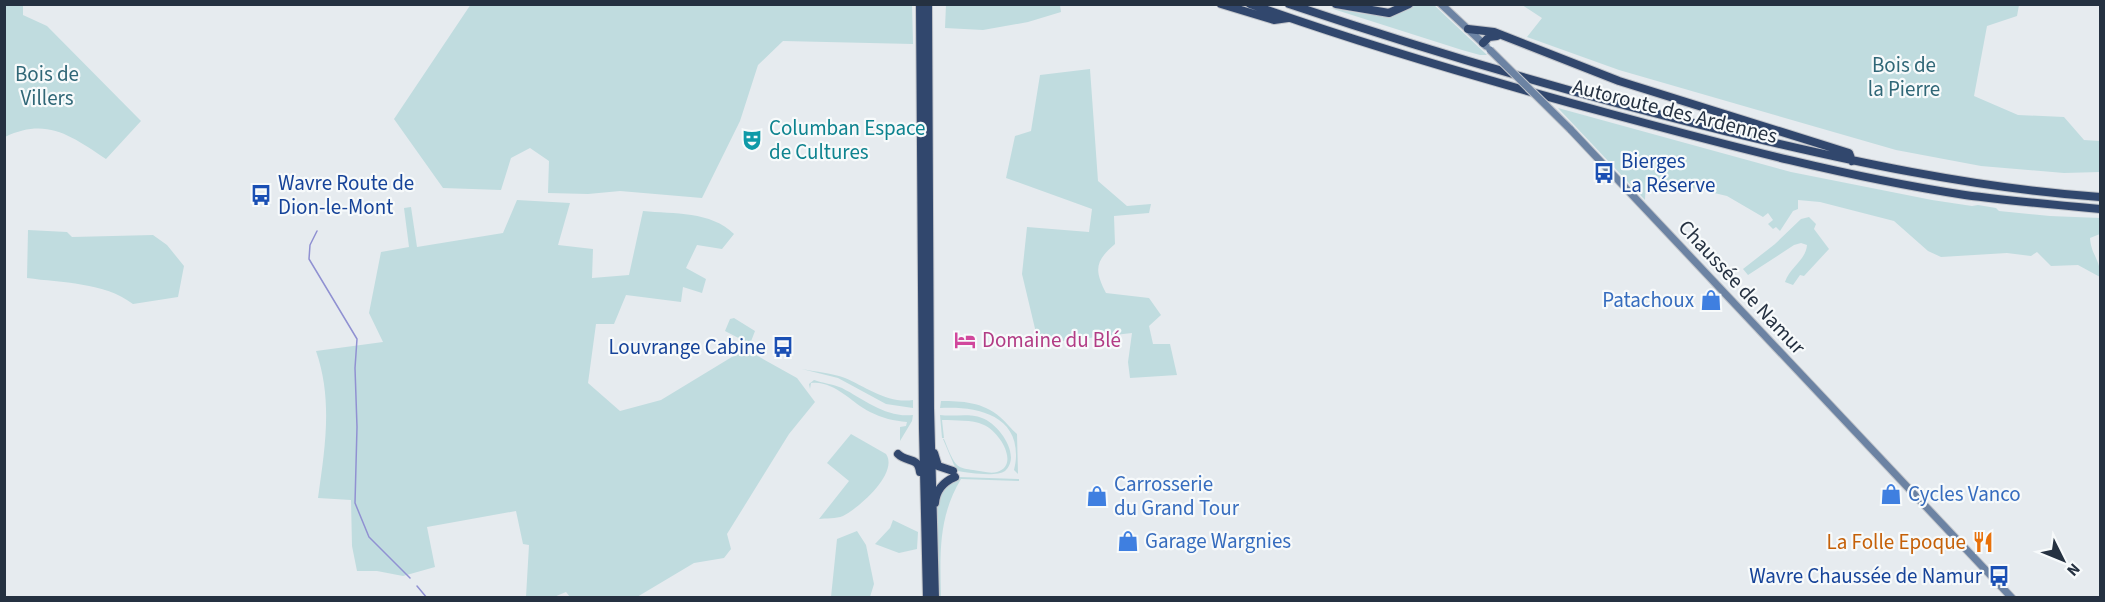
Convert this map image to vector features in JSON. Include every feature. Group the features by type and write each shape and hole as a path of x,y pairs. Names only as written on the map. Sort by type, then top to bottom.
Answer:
{"highway":[{"path":"918,4 915,12 920,15 923,429 927,597"},
{"path":"928,4 931,443 935,597"},
{"path":"1221,4 1274,20 1289,18"},
{"name":"Autoroute des Ardennes","path":"1250,4 1391,51 1545,96 1767,154 1902,184 2021,202 2100,208"},
{"name":"Autoroute des Ardennes","path":"1289,4 1393,39 1557,87 1852,161 1963,182 2100,196"},
{"path":"1336,4 1389,13 1409,4"},
{"path":"1468,29 1484,30 1619,81 1849,153 1852,161"},
{"path":"1481,41 1491,36 1503,37"},
{"path":"923,429 920,431 920,446 916,452 909,455 898,454 900,457 912,459 918,463 921,486 924,489"},
{"path":"931,443 934,445 938,466 954,474 939,489 935,502 935,517 932,520"}],"main road":[{"name":"Chaussée de Namur","path":"1441,4 1570,129 2012,597"}],"green space":[{"path":"471,4 912,5 913,44 783,41 758,65 740,121 702,198 620,191 588,194 548,193 549,161 530,148 511,158 501,190 443,188 394,119"},
{"path":"946,4 1060,5 1061,12 1028,22 983,30 945,28"},
{"name":"Bois de Villers","path":"4,5 23,5 23,15 47,26 141,121 106,159 70,137 46,129 20,131 5,137"},
{"path":"1413,5 1434,5 1487,55 1462,50 1330,8 1383,15 1393,14"},
{"name":"Bois de la Pierre","path":"1522,5 2019,5 2017,16 1987,26 1974,96 2018,115 2064,117 2084,140 2100,141 2100,172 2064,173 1981,166 1896,150 1619,70 1527,37 1542,18"},
{"path":"1090,69 1098,181 1127,206 1151,204 1149,213 1114,216 1115,244 1103,256 1098,272 1106,293 1149,298 1161,315 1149,326 1153,344 1170,344 1177,375 1130,378 1128,362 1132,333 1019,346 1018,342 1037,337 1022,274 1027,227 1089,232 1092,209 1006,178 1015,136 1031,131 1040,75"},
{"path":"1558,108 1791,172 1932,200 1996,208 1999,211 2100,218 2100,234 2090,238 2100,277 2078,265 2051,266 2037,252 2031,256 2007,253 1941,257 1928,251 1894,221 1820,202 1798,200 1798,209 1793,211 1780,231 1768,224 1773,220 1768,213 1763,217 1727,196 1646,177 1645,200"},
{"path":"517,200 570,203 558,245 593,249 592,278 629,275 643,211 703,217 725,227 734,234 722,249 697,245 686,268 706,279 702,293 683,287 681,302 626,295 614,324 596,324 588,383 620,411 661,400 745,349 797,378 815,402 789,434 727,534 731,549 724,558 694,563 637,597 570,597 566,592 554,597 526,597 529,545 523,544 516,511 427,527 435,567 403,576 377,571 357,571 352,546 351,500 318,498 325,442 326,406 316,351 383,342 369,313 381,252 409,247 404,208 411,207 417,247 503,233"},
{"path":"1809,217 1816,224 1814,229 1829,249 1804,276 1800,275 1793,285 1785,282 1806,250 1807,245 1801,243 1794,245 1748,275 1743,269 1775,244 1801,219"},
{"path":"28,230 67,232 72,237 153,235 167,245 184,266 178,297 133,304 96,287 27,278"},
{"path":"734,318 755,331 750,344 725,331 730,319"},
{"path":"802,369 840,376 895,400 913,400 913,408 886,404 838,378"},
{"path":"814,380 842,388 885,411 913,415 912,421 900,441 900,427 906,426 907,422 875,414 827,385 811,383 810,389 809,384"},
{"path":"941,401 979,405 1002,419 1017,434 1018,474 1014,470 1016,456 1014,442 1009,430 1001,421 979,411 940,408"},
{"path":"940,415 967,415 989,421 1001,433 1010,449 1010,465 1001,473 989,474 958,471 954,465 943,439 952,459 958,466 991,473 1004,468 1007,463 1005,449 996,434 984,425 974,422 942,420 944,438 942,438"},
{"path":"851,434 886,454 889,462 887,471 867,498 850,512 840,517 819,519 849,481 827,463"},
{"path":"959,477 1019,479 1019,481 961,479 953,493 944,522 941,551 941,597 939,598 936,502 945,487"},
{"path":"893,520 918,532 917,549 899,553 875,544 890,528"},
{"path":"857,531 866,545 874,584 870,597 831,597 837,539"}],"waterway":[{"path":"317,231 310,245 309,259 357,339 355,503 369,537 410,578"},
{"path":"417,586 427,598"}],"place":[{"name":"Columban Espace de Cultures","path":"752,140"},
{"name":"Bierges La Réserve","path":"1604,173"},
{"name":"Wavre Route de Dion-le-Mont","path":"261,195"},
{"name":"Patachoux","path":"1711,300"},
{"name":"Domaine du Blé","path":"965,340"},
{"name":"Louvrange Cabine","path":"783,347"},
{"name":"Cycles Vanco","path":"1891,494"},
{"name":"Carrosserie du Grand Tour","path":"1097,496"},
{"name":"Garage Wargnies","path":"1128,541"},
{"name":"La Folle Epoque","path":"1983,542"},
{"name":"Wavre Chaussée de Namur","path":"1999,576"}]}
